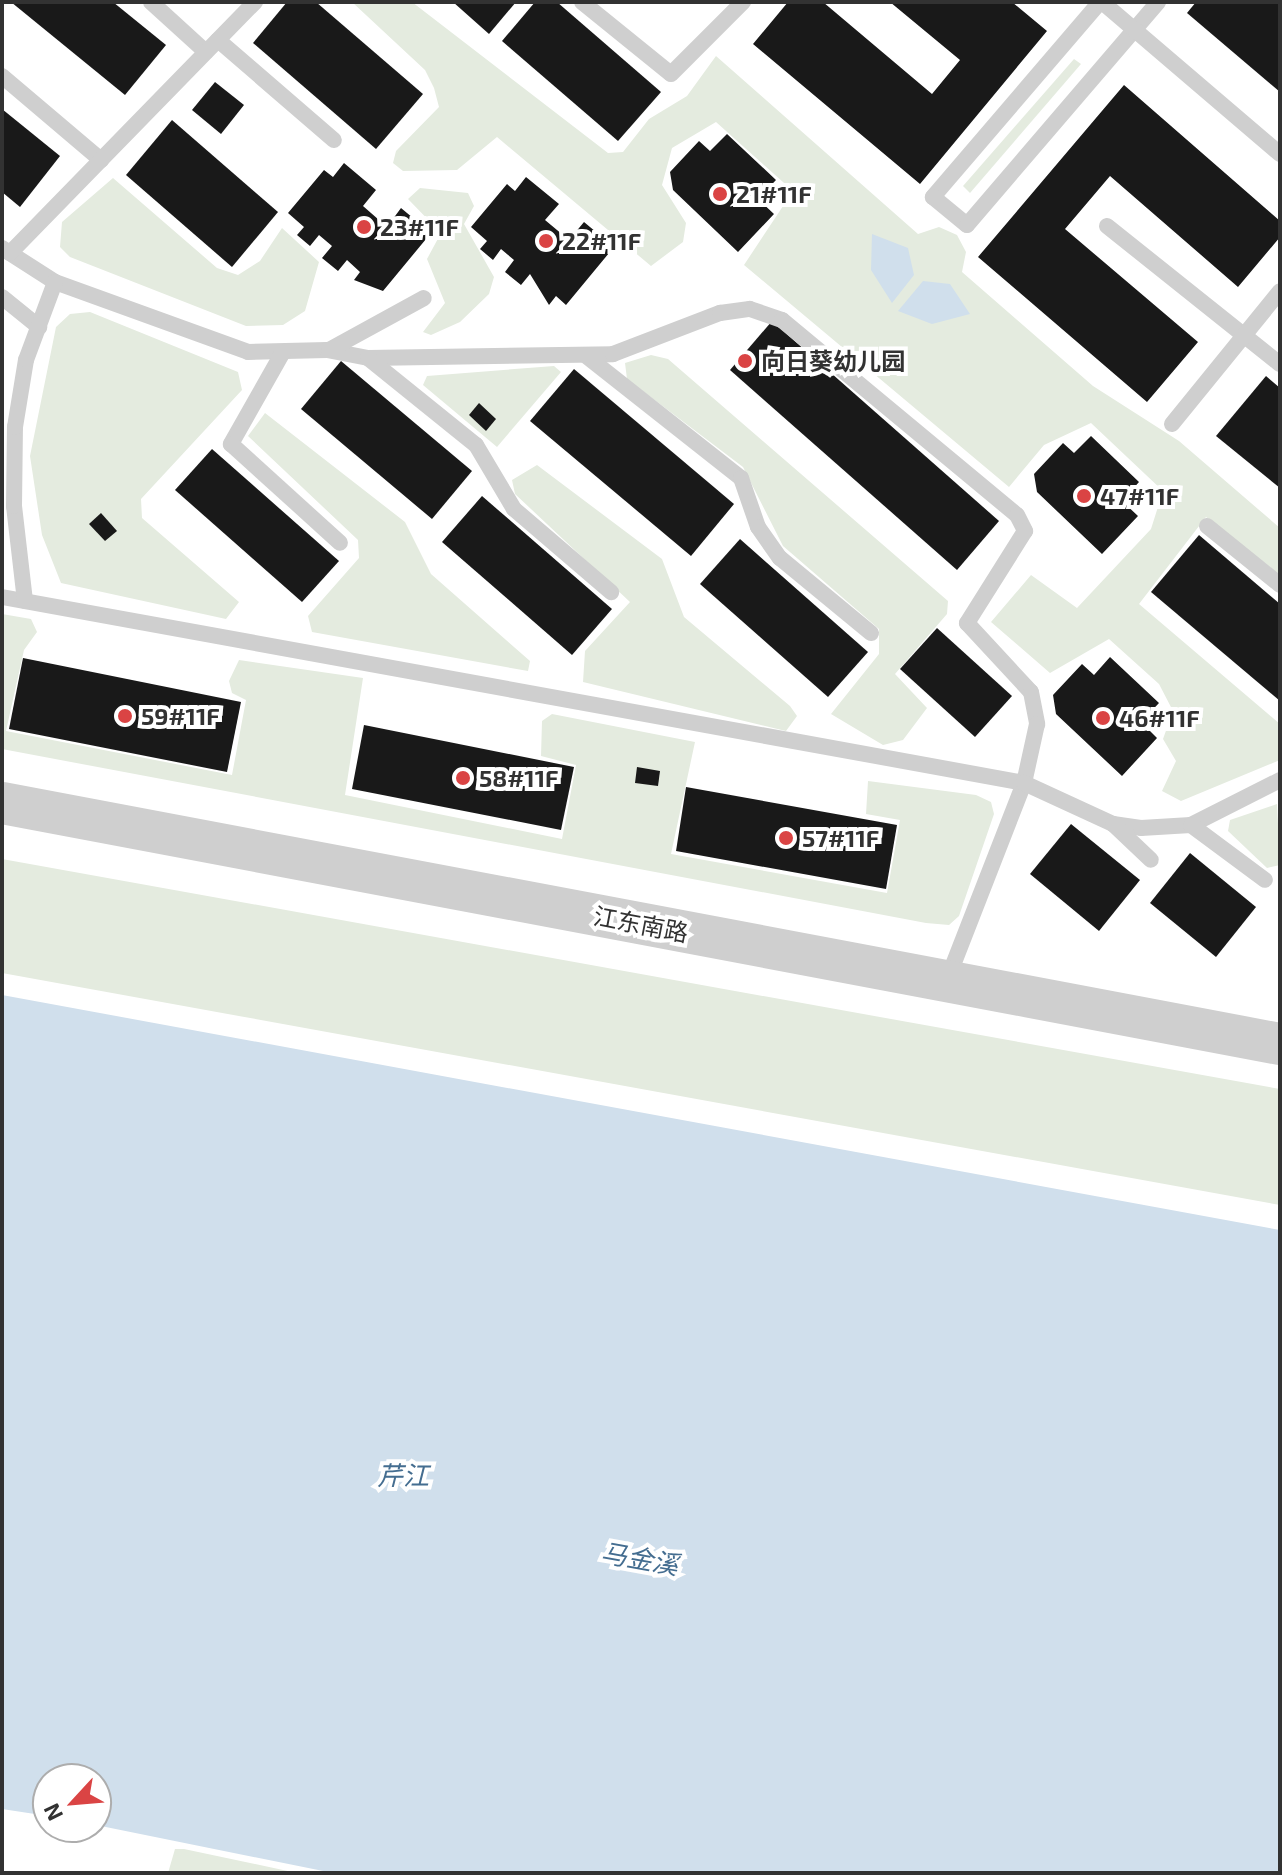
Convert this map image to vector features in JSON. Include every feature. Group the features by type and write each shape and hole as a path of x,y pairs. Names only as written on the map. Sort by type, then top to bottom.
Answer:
{"street":[{"name":"江东南路","path":"2,803 1280,1044"}],"lane":[{"path":"151,2 334,140"},
{"path":"255,2 101,160 6,250 55,282 220,346 283,352 327,350 368,358 585,355 645,345 720,313 768,312 1017,515 1023,540 967,623 1037,707 1024,783 947,981"},
{"path":"582,2 671,74 743,2"},
{"path":"1158,2 1134,30 967,225 933,197 1101,2 1134,30 1280,154"},
{"path":"2,76 101,160"},
{"path":"1107,226 1280,364"},
{"path":"25,601 8,488 16,413 39,327 55,282"},
{"path":"1172,424 1280,291"},
{"path":"2,297 39,327"},
{"path":"327,350 424,298"},
{"path":"283,352 231,444 340,543"},
{"path":"585,355 741,478 758,527 780,558 871,633"},
{"path":"368,358 476,445 514,509 611,592"},
{"path":"1207,526 1280,585"},
{"path":"2,597 1024,783 1113,824 1151,860"},
{"path":"1113,824 1191,825 1278,783"},
{"path":"1191,825 1265,880"}],"shaded area":[{"path":"352,2 412,2 608,153 623,152 649,119 687,96 716,56 918,234 939,227 957,235 966,252 962,272 1093,386 1179,441 1280,528 1280,575 1206,517 1139,604 1280,724 1280,760 1181,801 1162,791 1176,761 1163,739 1173,711 1159,684 1109,639 1050,673 991,622 1031,575 1077,608 1151,529 1163,491 1091,423 1044,445 1009,487 744,265 793,191 716,122 672,148 662,185 686,223 683,242 651,266 497,137 457,170 403,171 393,163 396,151 439,107 434,88 425,70"},
{"path":"1074,59 1081,64 970,193 963,186"},
{"path":"113,178 217,268 238,275 260,261 282,228 319,262 305,311 283,325 246,326 70,257 60,247 62,222"},
{"path":"420,188 468,193 474,206 464,224 494,277 489,294 460,322 431,335 423,332 445,303 427,259 441,233 408,199"},
{"path":"90,312 238,372 242,390 141,499 142,518 239,602 226,619 61,583 42,535 30,456 56,327 70,314"},
{"path":"651,355 668,359 948,601 947,614 895,674 927,708 903,740 883,745 831,714 879,654 879,629 783,546 743,467 627,379 625,363"},
{"path":"554,366 561,372 497,447 423,385 427,376"},
{"path":"265,413 405,522 431,574 530,661 528,671 312,632 308,616 359,558 358,540 248,436"},
{"path":"537,465 662,559 684,617 790,706 797,716 786,731 583,682 585,651 630,602 515,494 512,480"},
{"path":"2,614 31,619 37,632 24,650 6,731 232,775 246,700 232,693 229,681 239,660 363,678 345,795 562,839 576,765 541,756 542,721 552,714 695,742 671,854 887,893 900,820 866,814 868,781 976,795 991,802 994,814 959,916 949,925 2,749"},
{"path":"1277,804 1280,865 1267,868 1228,831 1230,820"},
{"path":"2,859 1280,1089 1280,1205 2,973"},
{"path":"175,1849 184,1849 297,1873 168,1873"}],"water":[{"path":"872,234 908,248 914,275 892,303 871,270"},
{"path":"923,281 950,284 970,314 932,324 898,311"},
{"name":"芹江","path":"2,995 1280,1230 1280,1873 333,1873 112,1828 112,1763 32,1763 32,1814 2,1809"}],"building":[{"path":"11,2 113,2 166,45 125,95"},
{"path":"287,2 316,2 423,94 376,149 253,43"},
{"path":"453,2 516,2 489,34"},
{"path":"535,2 557,2 661,92 618,141 502,41"},
{"path":"788,2 823,2 932,94 960,60 890,2 1012,2 1047,31 920,184 753,44"},
{"path":"1196,2 1280,2 1280,92 1187,13"},
{"path":"215,82 244,105 221,134 192,110"},
{"path":"1124,85 1280,221 1280,237 1238,287 1110,176 1065,229 1198,342 1147,402 978,257"},
{"path":"2,109 60,156 20,207 2,192"},
{"path":"172,120 278,212 232,267 126,175"},
{"name":"21#11F","path":"727,134 776,180 758,199 774,214 738,252 673,190 670,172 699,141 710,151"},
{"name":"23#11F","path":"344,163 376,190 363,206 387,227 401,208 431,233 383,291 354,280 360,272 347,260 338,271 322,258 332,246 319,235 310,246 297,235 304,227 288,213 324,170 333,177"},
{"name":"22#11F","path":"526,177 559,204 545,220 569,240 584,222 614,247 566,305 556,296 549,305 530,274 521,285 505,272 514,260 501,249 493,260 480,249 487,241 471,227 507,184 515,191"},
{"path":"772,321 999,521 957,570 730,370"},
{"path":"341,361 472,471 432,519 301,409"},
{"path":"574,369 734,504 691,556 530,421"},
{"path":"1266,376 1280,388 1280,488 1216,436"},
{"path":"479,403 496,419 486,431 469,415"},
{"name":"47#11F","path":"1091,436 1139,482 1122,501 1138,516 1102,554 1037,492 1034,474 1063,443 1074,453"},
{"path":"212,449 339,561 302,602 175,490"},
{"path":"482,496 612,609 572,655 442,542"},
{"path":"101,513 117,531 105,541 89,524"},
{"path":"1199,535 1280,604 1280,701 1151,592"},
{"path":"740,539 868,652 828,697 700,584"},
{"path":"937,628 1012,696 975,737 900,669"},
{"name":"46#11F","path":"1110,657 1159,703 1141,722 1157,738 1122,776 1056,714 1053,695 1082,664 1094,675"},
{"name":"59#11F","path":"23,658 241,702 227,772 9,729"},
{"name":"58#11F","path":"364,725 574,767 561,830 352,789"},
{"path":"637,767 660,771 658,786 635,783"},
{"name":"57#11F","path":"686,787 897,825 886,889 676,851"},
{"path":"1071,824 1140,880 1099,931 1030,874"},
{"path":"1190,853 1256,907 1216,957 1150,903"}],"place":[{"name":"21#11F","path":"720,194"},
{"name":"23#11F","path":"364,227"},
{"name":"22#11F","path":"546,241"},
{"name":"向日葵幼儿园","path":"745,361"},
{"name":"47#11F","path":"1084,496"},
{"name":"59#11F","path":"125,716"},
{"name":"46#11F","path":"1103,718"},
{"name":"58#11F","path":"463,778"},
{"name":"57#11F","path":"786,838"}],"water label":[{"name":"马金溪","path":"640,1558"}]}
